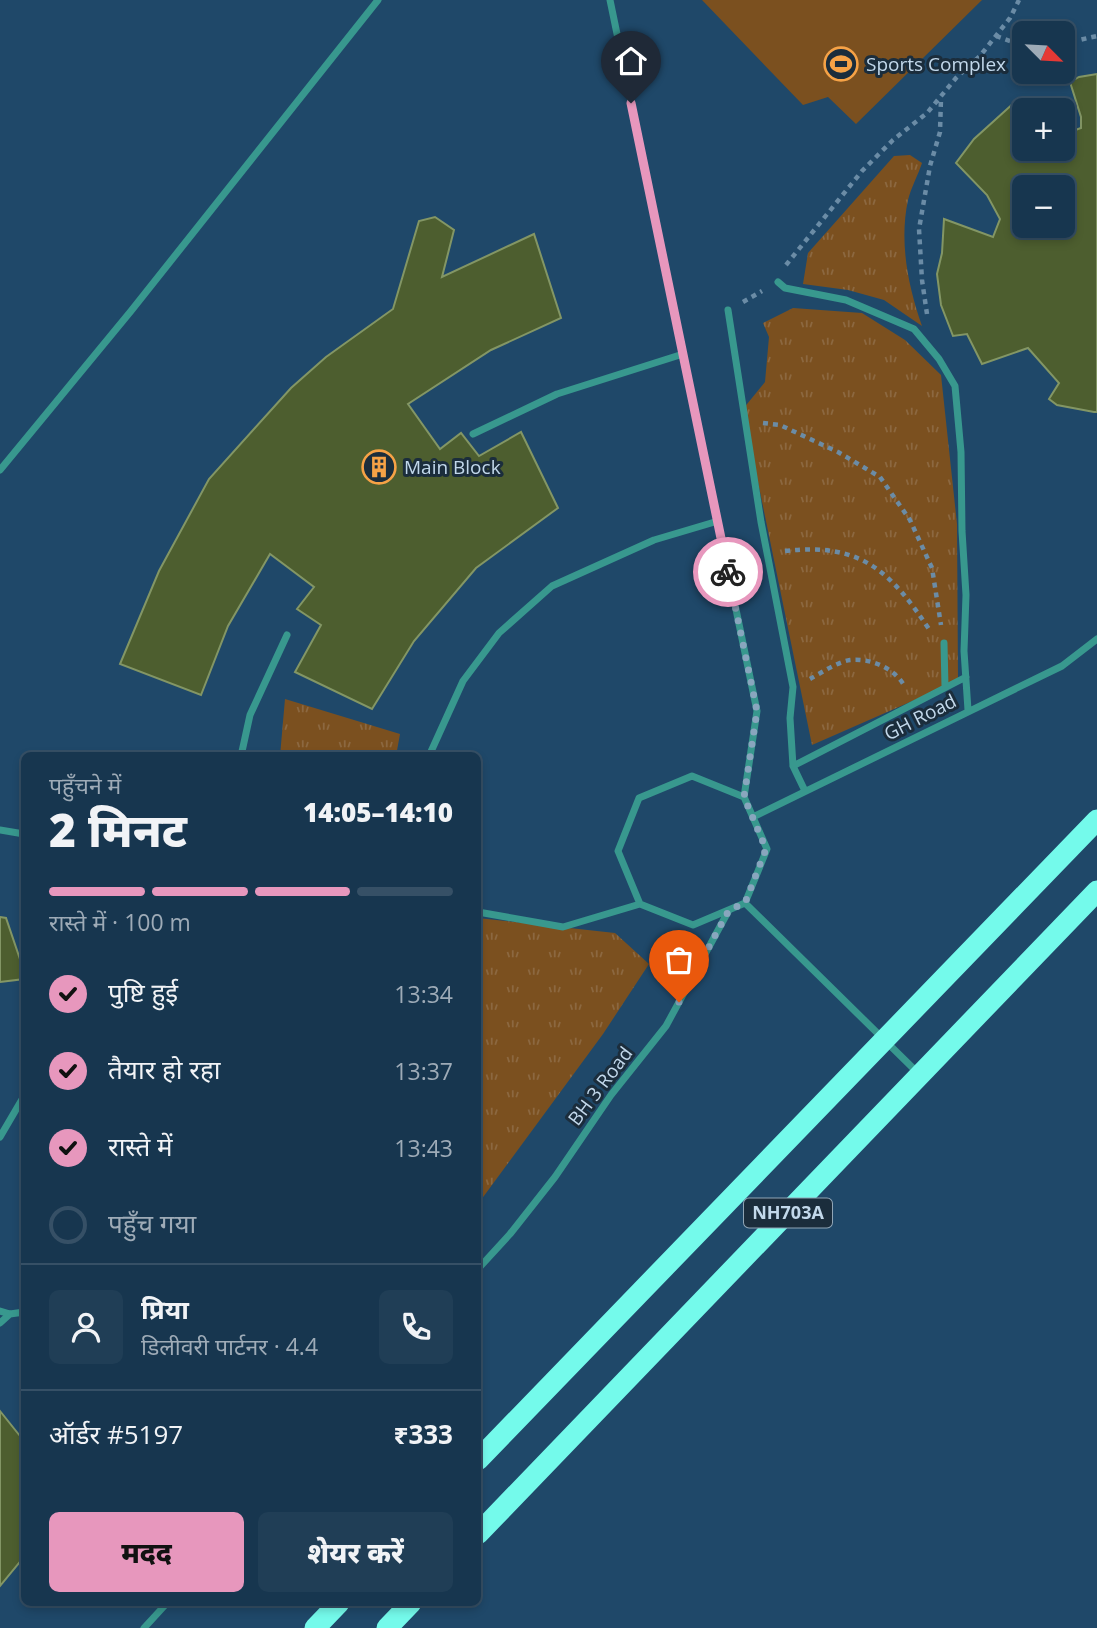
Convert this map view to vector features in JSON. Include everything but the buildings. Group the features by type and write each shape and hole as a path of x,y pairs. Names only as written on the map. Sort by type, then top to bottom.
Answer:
{"highway":[{"name":"NH703A","path":"481,1457 1097,820"},
{"name":"NH703A","path":"481,1531 1097,891"},
{"path":"315,1628 336,1606"},
{"path":"387,1628 408,1606"}],"street":[{"path":"0,470 131,311 378,0"},
{"path":"481,913 563,927 640,904 693,925 745,903 766,849 744,797 757,711 610,0"},
{"path":"778,282 785,288 846,300 914,329 955,386 961,453 961,531 966,595 968,710"},
{"path":"728,310 767,553 793,687 790,718 793,766 806,791"},
{"path":"473,434 557,394 683,354"},
{"path":"431,752 463,681 499,633 552,586 654,540 718,521"},
{"path":"242,752 250,715 287,635"},
{"name":"GH Road","path":"753,817 1062,666 1097,639"},
{"path":"944,643 945,687"},
{"path":"793,766 966,677"},
{"path":"640,904 618,851 639,798 692,776 744,797"},
{"path":"0,830 21,834"},
{"path":"745,903 921,1076"},
{"name":"BH 3 Road","path":"481,1266 533,1205 611,1095 666,1026 729,910"},
{"path":"0,1137 21,1101"},
{"path":"0,1311 10,1314 21,1312"},
{"path":"0,1323 10,1314"},
{"path":"144,1628 164,1606"}],"path":[{"path":"728,310 778,282 788,262 862,171 893,140 927,113 996,36 1010,18 1019,0"},
{"path":"996,36 1012,42"},
{"path":"1075,41 1097,36"},
{"path":"933,352 922,280 919,229 930,166 940,132 941,96"},
{"path":"745,421 780,425 838,452 880,477 910,520 932,568 944,643"},
{"path":"767,553 802,549 840,551 873,564 909,599 931,633"},
{"path":"793,687 848,660 874,661 900,677 914,704"}],"green space":[{"name":"Sports Complex","path":"702,0 982,0 856,124 828,97 803,105"},
{"path":"910,155 922,163 905,216 906,264 922,326 884,300 848,290 803,284 808,253 894,156"},
{"path":"793,308 862,313 905,340 941,375 957,524 958,681 812,745 743,409 765,382 769,337 763,323"},
{"path":"285,699 400,734 397,752 280,752"},
{"path":"481,918 615,933 649,964 603,1034 481,1200"}],"way so far":[{"path":"679,1002 729,910 745,903 766,849 744,797 757,711 728,572"}],"place":[{"name":"Sports Complex","path":"841,64"},
{"name":"Main Block","path":"379,467"}],"route":[{"path":"631,103 728,572"}]}
